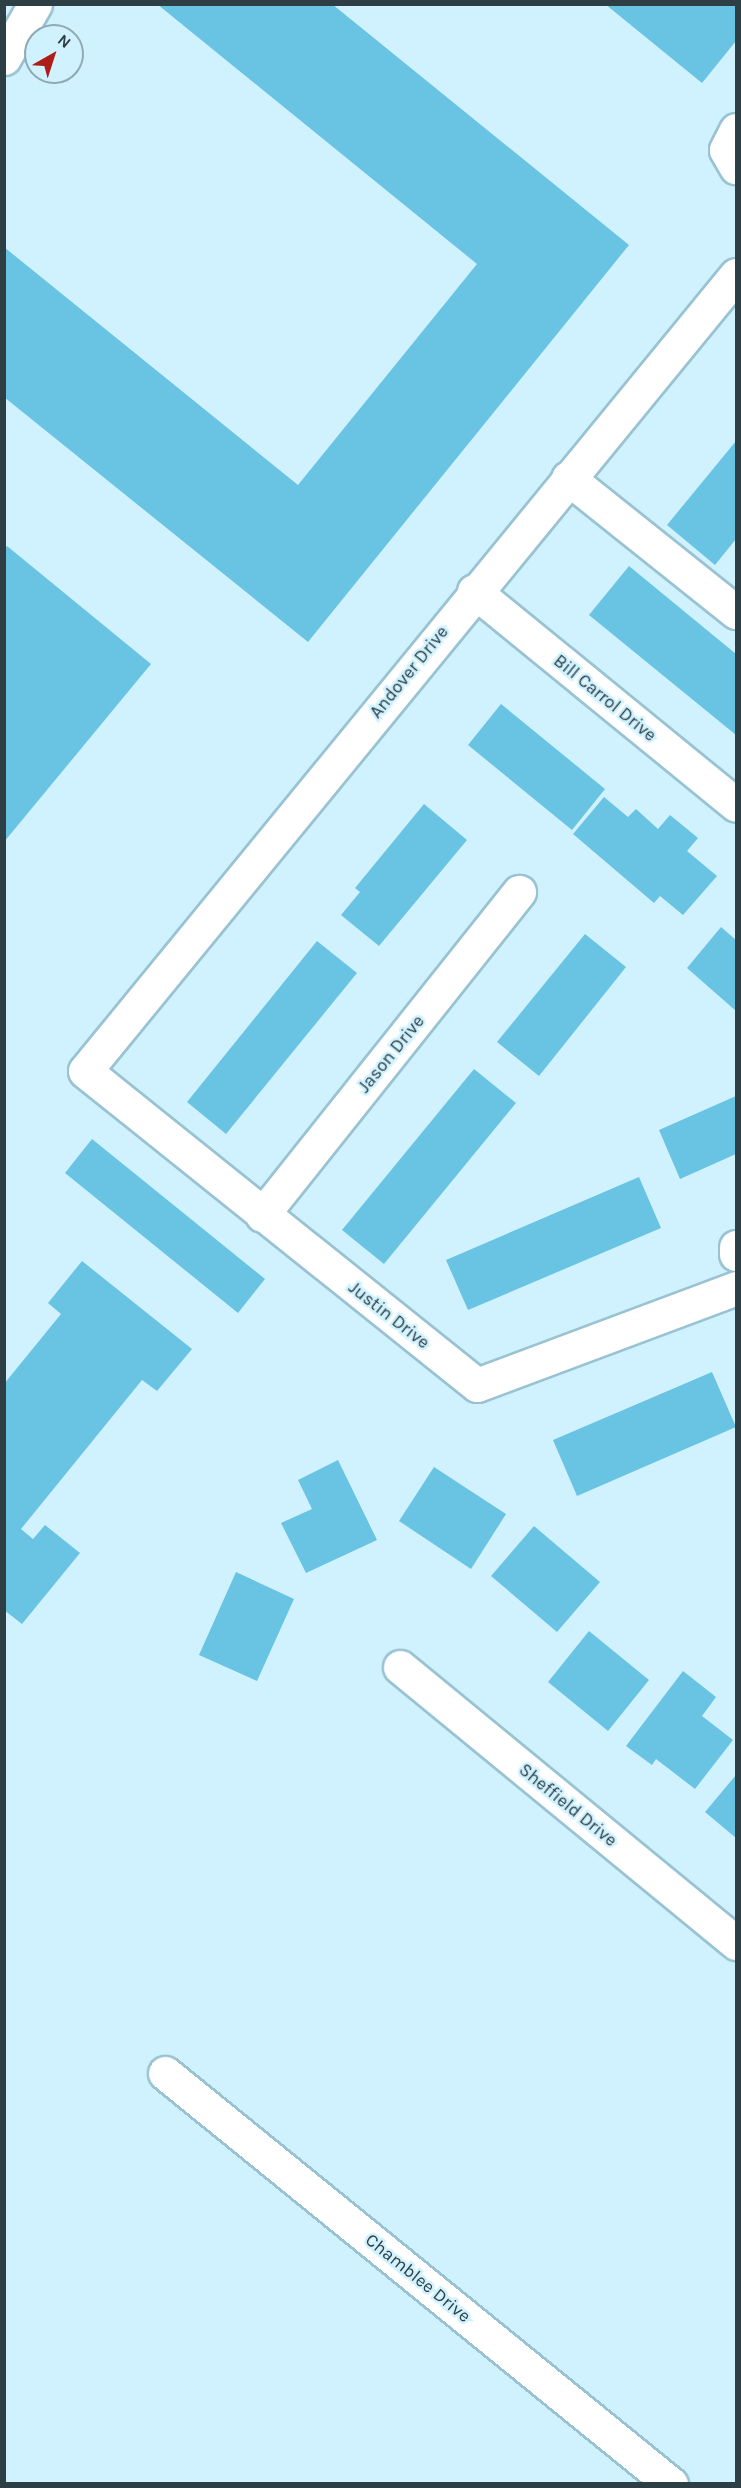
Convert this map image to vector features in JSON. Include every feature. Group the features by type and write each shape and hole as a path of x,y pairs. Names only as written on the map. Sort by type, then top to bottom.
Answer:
{"street":[{"path":"4,58 35,4"},
{"path":"736,130 726,150 736,167"},
{"name":"Andover Drive","path":"85,1071 474,591 736,275"},
{"path":"568,478 736,612"},
{"name":"Bill Carrol Drive","path":"474,591 736,805"},
{"name":"Jason Drive","path":"262,1215 519,892"},
{"name":"Justin Drive","path":"85,1071 477,1385 736,1288"},
{"path":"736,1247 736,1254"},
{"name":"Sheffield Drive","path":"400,1667 736,1943"},
{"name":"Chamblee Drive","path":"165,2073 671,2484"}],"building":[{"path":"157,4 332,4 629,245 308,642 4,397 4,247 298,485 477,264"},
{"path":"605,4 736,4 736,41 702,83"},
{"path":"736,441 736,539 715,565 667,525"},
{"path":"7,546 151,664 4,842 4,550"},
{"path":"629,566 736,654 736,735 589,615"},
{"path":"501,704 605,789 572,830 468,745"},
{"path":"604,797 628,817 636,809 658,829 670,815 698,838 687,851 717,876 683,915 660,896 654,903 573,834"},
{"path":"424,804 467,840 379,946 341,915 360,892 355,888"},
{"path":"721,927 736,940 736,1011 687,968"},
{"path":"585,934 626,967 539,1076 497,1042"},
{"path":"317,941 357,973 226,1134 187,1102"},
{"path":"474,1069 516,1103 384,1264 342,1230"},
{"path":"736,1096 736,1154 680,1179 659,1130"},
{"path":"92,1139 265,1279 238,1313 65,1173"},
{"path":"639,1177 661,1228 468,1310 446,1260"},
{"path":"82,1261 192,1349 157,1391 142,1380 21,1529 33,1539 45,1525 80,1553 22,1624 4,1610 4,1384 61,1314 48,1303"},
{"path":"712,1372 736,1427 577,1496 553,1440"},
{"path":"338,1460 377,1540 306,1573 281,1523 312,1509 298,1480"},
{"path":"434,1467 506,1514 471,1569 399,1521"},
{"path":"534,1526 600,1582 557,1632 491,1576"},
{"path":"236,1572 294,1599 257,1681 199,1655"},
{"path":"589,1631 649,1680 608,1731 548,1682"},
{"path":"683,1671 716,1697 702,1716 733,1740 695,1789 656,1759 652,1765 626,1746"},
{"path":"736,1775 736,1838 705,1812"}]}
